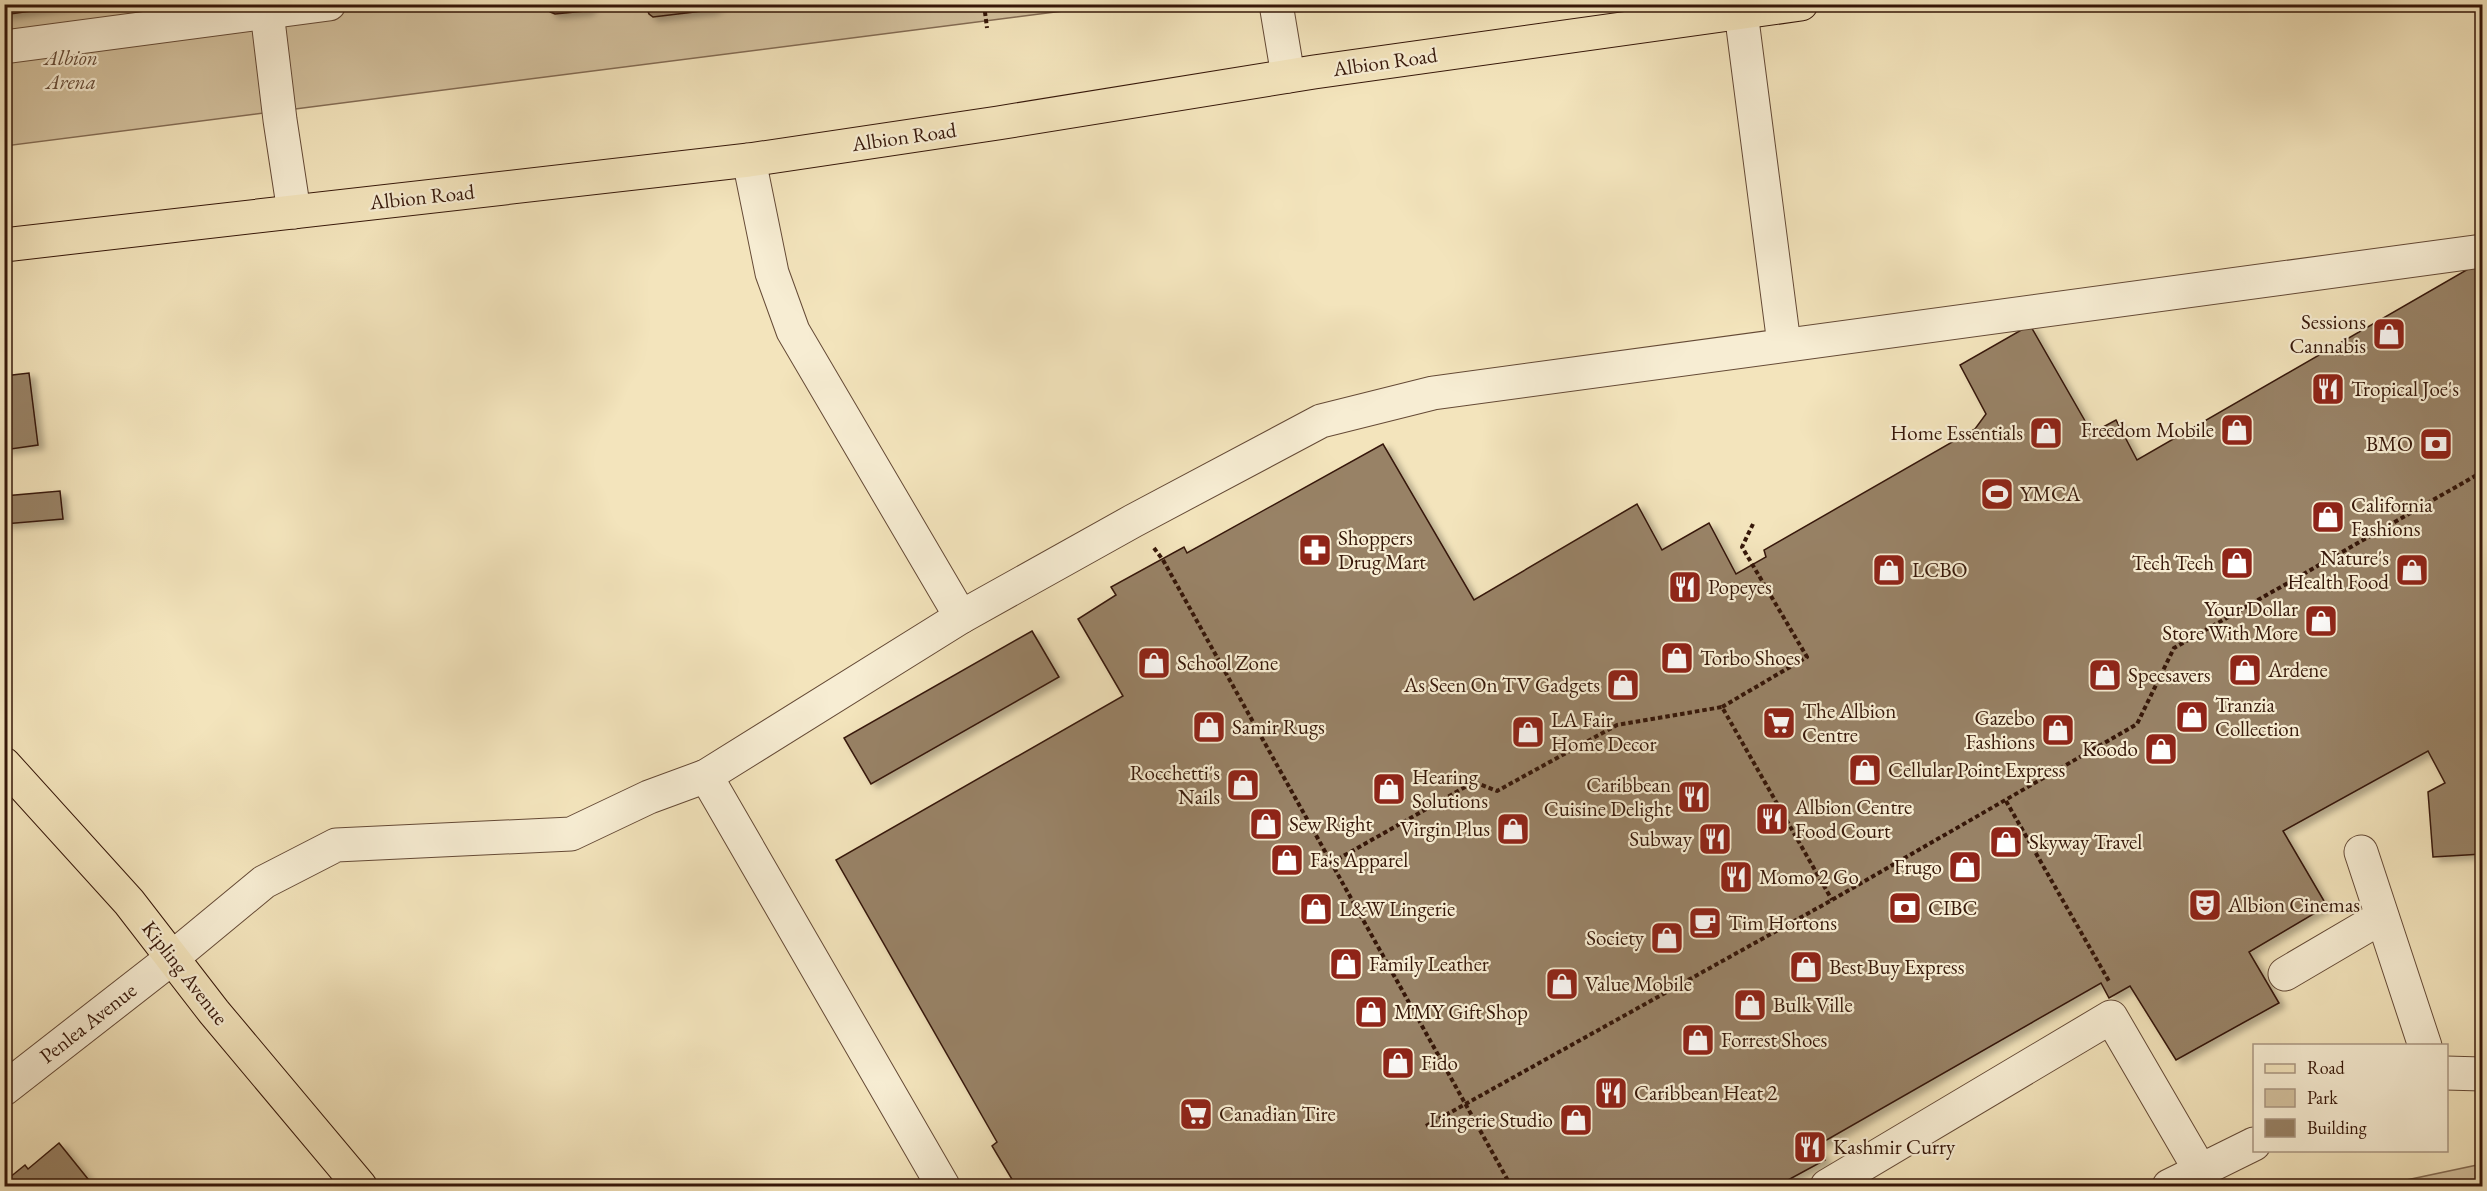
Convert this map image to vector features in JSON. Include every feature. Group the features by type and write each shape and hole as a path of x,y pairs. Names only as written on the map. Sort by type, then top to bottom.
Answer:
{"main road":[{"name":"Albion Road","path":"4,245 749,160 987,125 1287,76 1801,4"},
{"name":"Kipling Avenue","path":"4,764 129,902 214,1012 360,1186"}],"street":[{"path":"4,47 142,16 267,12 329,4"},
{"path":"1276,4 1287,76"},
{"path":"267,12 294,212"},
{"path":"1741,12 1784,344"},
{"path":"749,160 772,273 793,330 961,617"},
{"name":"Penlea Avenue","path":"4,1089 172,958 264,882 336,845 571,834 649,797 706,776 961,617 1133,520 1321,421 1433,393 2482,250"},
{"path":"706,776 944,1186"},
{"path":"2361,852 2424,1044"},
{"path":"2285,975 2382,917"},
{"path":"1827,1186 2111,1017 2203,1178"},
{"path":"2448,1073 2482,1074"},
{"path":"2169,1186 2203,1178 2253,1145"}],"path":[{"path":"984,4 987,28"},
{"path":"1426,1126 1832,900 2137,724 2174,648 2482,472"},
{"path":"1133,520 1163,560 1511,1186"},
{"path":"1331,863 1474,782 1497,792 1617,725 1722,707 1807,657 1742,547 1754,524"},
{"path":"1722,707 1832,900"},
{"path":"2006,801 2121,1002 2111,1017"}],"green space":[{"name":"Albion Arena","path":"5,4 1110,5 5,146"},
{"path":"2482,1164 2482,1186 2378,1186"}],"building":[{"path":"4,4 79,4 4,15"},
{"path":"548,4 591,4 590,8 585,11 555,14 550,12"},
{"path":"645,4 720,4 711,10 653,17 649,14"},
{"name":"The Albion Centre","path":"2482,261 2482,854 2433,857 2428,792 2445,783 2428,751 2283,831 2327,906 2249,952 2279,1003 2176,1060 2130,986 2109,998 2101,983 1816,1146 1825,1160 1777,1186 1016,1186 992,1146 997,1142 836,860 1123,696 1078,619 1116,595 1111,587 1184,547 1187,553 1383,444 1474,600 1637,504 1662,550 1709,523 1736,574 1766,557 1764,550 1975,429 1986,414 1960,365 2030,325 2092,433 2116,420 2137,460"},
{"path":"29,373 38,445 4,450 4,376"},
{"path":"60,491 63,519 4,524 4,496"},
{"path":"1032,631 1059,677 871,784 844,738"},
{"path":"59,1143 88,1179 84,1183 86,1186 4,1186 4,1182 25,1165 28,1169"}],"place":[{"name":"Sessions Cannabis","path":"2389,334"},
{"name":"Tropical Joe's","path":"2328,389"},
{"name":"Freedom Mobile","path":"2237,430"},
{"name":"Home Essentials","path":"2046,433"},
{"name":"BMO","path":"2436,444"},
{"name":"YMCA","path":"1997,494"},
{"name":"California Fashions","path":"2328,517"},
{"name":"Shoppers Drug Mart","path":"1315,550"},
{"name":"Tech Tech","path":"2237,563"},
{"name":"LCBO","path":"1889,570"},
{"name":"Nature's Health Food","path":"2412,570"},
{"name":"Popeyes","path":"1685,587"},
{"name":"Your Dollar Store With More","path":"2321,621"},
{"name":"Torbo Shoes","path":"1677,658"},
{"name":"School Zone","path":"1154,663"},
{"name":"Ardene","path":"2245,670"},
{"name":"Specsavers","path":"2105,675"},
{"name":"As Seen On TV Gadgets","path":"1623,685"},
{"name":"Tranzia Collection","path":"2192,717"},
{"name":"The Albion Centre","path":"1779,723"},
{"name":"Samir Rugs","path":"1209,727"},
{"name":"Gazebo Fashions","path":"2058,730"},
{"name":"LA Fair Home Decor","path":"1528,732"},
{"name":"Koodo","path":"2161,749"},
{"name":"Cellular Point Express","path":"1865,770"},
{"name":"Rocchetti's Nails","path":"1243,785"},
{"name":"Hearing Solutions","path":"1389,789"},
{"name":"Caribbean Cuisine Delight","path":"1694,797"},
{"name":"Albion Centre Food Court","path":"1772,819"},
{"name":"Sew Right","path":"1266,824"},
{"name":"Virgin Plus","path":"1513,829"},
{"name":"Subway","path":"1715,839"},
{"name":"Skyway Travel","path":"2006,842"},
{"name":"Fa's Apparel","path":"1287,860"},
{"name":"Frugo","path":"1965,867"},
{"name":"Momo 2 Go","path":"1736,877"},
{"name":"Albion Cinemas","path":"2205,905"},
{"name":"CIBC","path":"1905,908"},
{"name":"L&W Lingerie","path":"1316,909"},
{"name":"Tim Hortons","path":"1705,923"},
{"name":"Society","path":"1667,938"},
{"name":"Family Leather","path":"1346,964"},
{"name":"Best Buy Express","path":"1806,967"},
{"name":"Value Mobile","path":"1562,984"},
{"name":"Bulk Ville","path":"1750,1005"},
{"name":"MMY Gift Shop","path":"1371,1012"},
{"name":"Forrest Shoes","path":"1698,1040"},
{"name":"Fido","path":"1398,1063"},
{"name":"Caribbean Heat 2","path":"1611,1093"},
{"name":"Canadian Tire","path":"1196,1114"},
{"name":"Lingerie Studio","path":"1576,1120"},
{"name":"Kashmir Curry","path":"1810,1147"}]}
